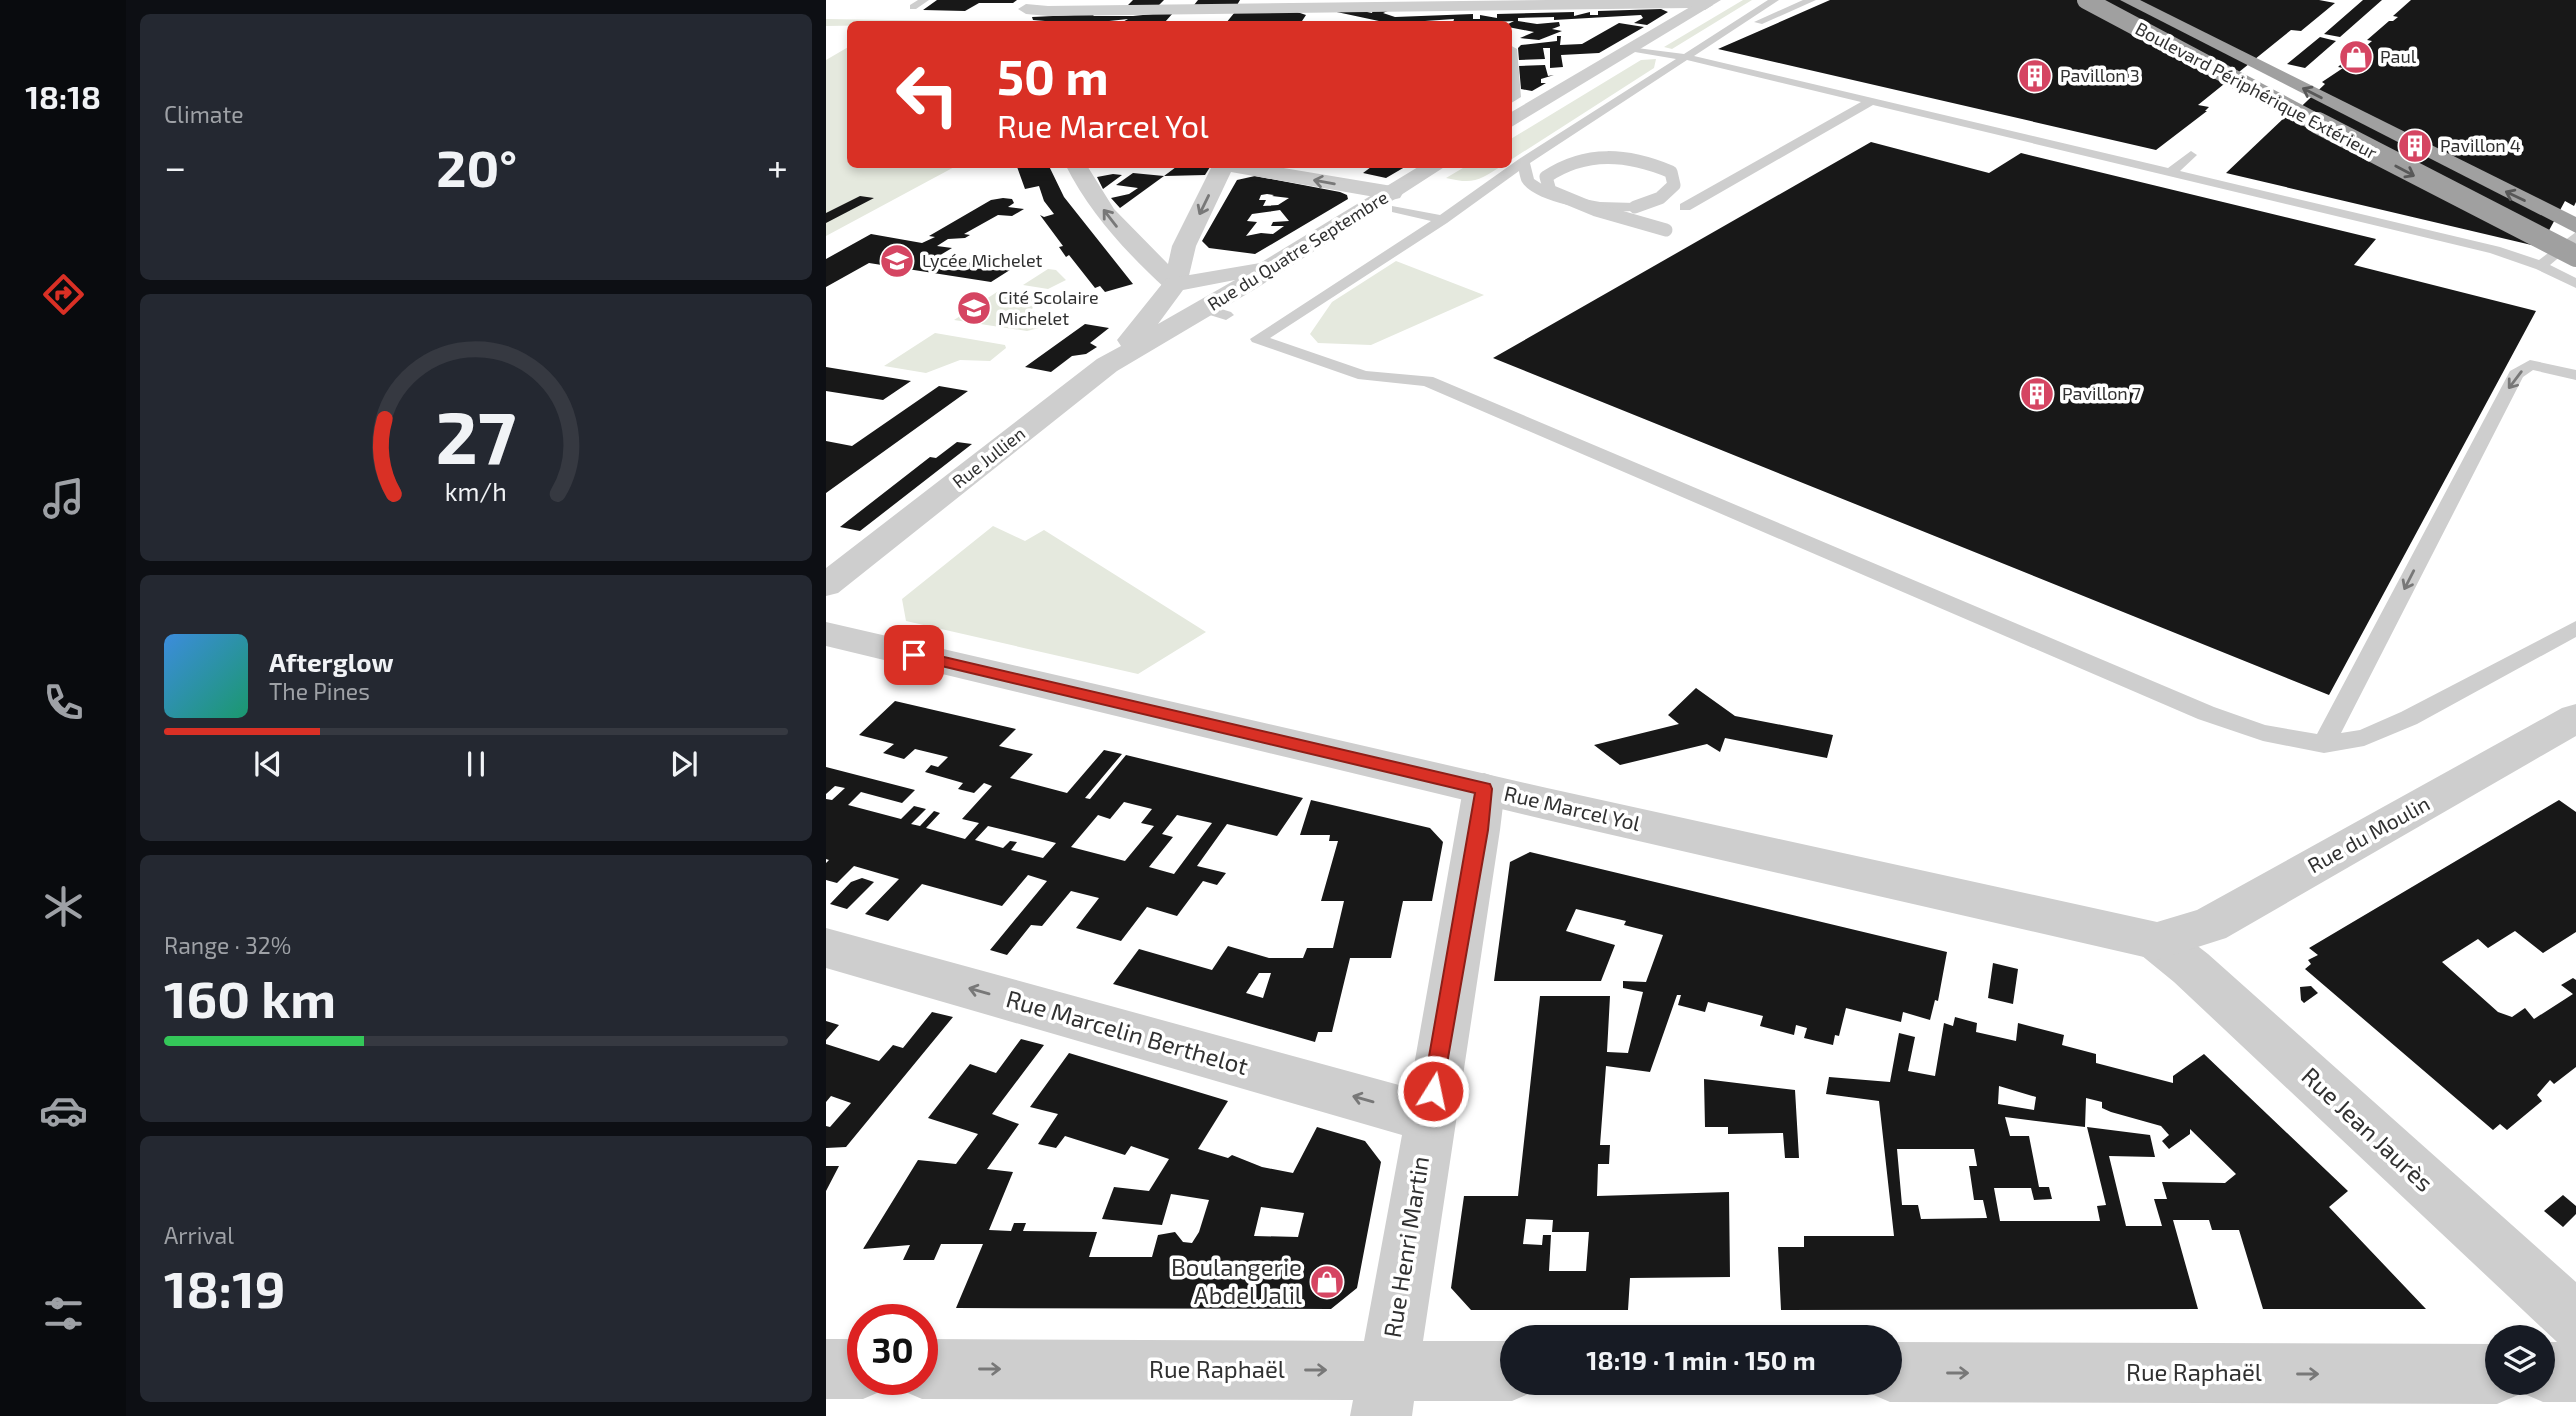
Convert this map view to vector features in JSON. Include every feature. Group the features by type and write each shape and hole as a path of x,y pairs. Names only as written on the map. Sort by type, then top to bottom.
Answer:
{"highway":[{"name":"Boulevard Périphérique Extérieur","path":"2086,0 2424,180 2576,256"},
{"path":"2128,0 2576,226"}],"street":[{"path":"1008,20 1031,4 1048,11 1320,11 1709,2"},
{"path":"1512,121 1709,2"},
{"path":"1320,11 1365,21"},
{"path":"1078,168 1086,187 1138,251 1175,284 1186,301 1155,335"},
{"path":"1107,365 1157,310 1175,284 1184,246 1223,168"},
{"path":"1238,168 1394,201"},
{"name":"Rue du Quatre Septembre","path":"1155,335 1215,312 1270,266 1394,201 1434,168"},
{"path":"1138,251 1159,253 1184,246"},
{"path":"1175,284 1270,266"},
{"path":"1175,284 1197,289 1221,290 1248,283"},
{"name":"Rue Jullien","path":"826,585 1107,365 1155,335"},
{"name":"Rue Marcel Yol","path":"826,634 1484,789 2157,940"},
{"name":"Rue du Moulin","path":"2157,940 2210,925 2576,718"},
{"name":"Rue Henri Martin","path":"1384,1393 1484,789"},
{"name":"Rue Jean Jaurès","path":"2157,940 2191,968 2576,1321"},
{"name":"Rue Marcelin Berthelot","path":"826,948 1429,1118"},
{"path":"826,1369 847,1369"},
{"name":"Rue Raphaël","path":"938,1370 1384,1393 1500,1373"},
{"path":"2555,1372 2576,1373"},
{"name":"Rue Raphaël","path":"1902,1373 2485,1374"}],"lane":[{"path":"913,7 924,0"},
{"path":"1774,0 1523,162 1443,220 1258,339 1364,376 1427,380 2206,713 2263,733 2324,744 2364,738 2409,718 2576,628"},
{"path":"1704,46 1811,0"},
{"path":"1633,49 1686,57 2495,250 2541,266 2576,284"},
{"path":"1685,207 1870,102"},
{"path":"2170,173 2191,155"},
{"path":"1523,162 1528,181 1553,197 1600,206 1635,207 1660,198 1674,185 1671,172 1648,161 1611,156 1560,167 1546,177 1550,191 1596,210 1666,230"},
{"path":"1394,201 1443,220"},
{"path":"2541,266 2576,236"},
{"path":"2324,744 2516,374 2530,366 2576,375"}],"shaded area":[{"path":"1743,0 1752,0 1672,49 1664,47"},
{"path":"826,19 958,21 847,21 847,26 826,26"},
{"path":"847,48 847,168 952,168 826,236 826,60"},
{"path":"1656,59 1654,68 1512,159 1512,138 1641,60"},
{"path":"1463,168 1498,168 1476,180 1446,178"},
{"path":"1396,261 1484,295 1371,345 1318,343 1310,334 1332,302"},
{"path":"1048,269 1056,270 1066,280 1048,289 1023,285"},
{"path":"1000,290 1035,296 1032,310 1036,314 1053,318 1039,328 1027,331 954,320"},
{"path":"935,333 1005,345 1006,348 990,361 960,360 926,373 884,366"},
{"path":"993,526 1025,541 1044,530 1206,632 1138,674 906,621 902,599"}],"building":[{"path":"937,0 1017,0 1013,3 979,3 965,11 923,10"},
{"path":"1133,0 1164,0 1158,6 1127,6"},
{"path":"1198,0 1240,0 1237,5 1194,5"},
{"name":"Pavillon 3","path":"1830,0 2319,0 2335,3 2301,31 2291,30 2198,105 2209,107 2156,150 1718,49"},
{"path":"2363,0 2382,0 2340,37 2324,34"},
{"name":"Pavillon 4","path":"2411,0 2576,0 2576,202 2574,206 2565,201 2540,247 2226,173 2285,117 2288,119 2325,84 2322,82 2343,68 2338,67 2362,45 2366,46 2372,41 2367,40 2389,21 2398,17 2393,16"},
{"path":"1661,9 1668,12 1647,25 1634,23 1643,18 1641,15 1554,20 1554,17 1518,18 1518,21 1537,24 1559,22 1560,26 1552,29 1562,31 1539,40 1520,38 1534,32 1512,28 1514,21 1379,21 1332,11 1368,10 1367,12 1372,13 1373,10 1390,10 1383,13 1395,17 1473,14 1473,19 1480,19 1480,15 1497,18 1497,14 1574,12 1574,16 1590,12 1590,15 1598,15 1598,11"},
{"path":"1294,11 1306,15 1302,21 1228,21 1235,12"},
{"path":"1173,13 1166,21 1045,21 1033,20 1032,17 1095,14 1093,16"},
{"path":"1619,23 1644,27 1599,53 1561,55 1563,67 1550,68 1550,48 1543,48 1545,59 1519,60 1518,48 1521,45 1557,41 1557,36 1561,36 1560,45 1582,44"},
{"path":"2320,37 2336,41 2305,68 2287,64"},
{"path":"1545,65 1548,76 1554,75 1541,79 1541,83 1546,83 1532,91 1521,89 1519,66"},
{"name":"Pavillon 7","path":"1871,142 1989,173 2021,153 2376,239 2354,265 2536,311 2329,695 1493,358"},
{"path":"1017,168 1050,168 1064,197 1133,284 1105,292 1100,286 1095,288 1069,255 1066,257 1059,247 1063,246 1040,215 1044,217 1054,214 1044,201 1039,186 1025,189"},
{"path":"1175,168 1209,168 1205,175 1164,176"},
{"path":"1370,168 1403,168 1386,178 1363,173"},
{"path":"1133,173 1164,176 1120,208 1111,198 1129,194 1138,188 1116,185"},
{"path":"1122,175 1103,189 1097,177"},
{"path":"1255,176 1340,192 1347,195 1348,199 1255,254 1209,248 1202,241 1237,180","holes":["1261,195 1274,195 1272,196 1289,198 1278,205 1263,206 1266,200 1259,200","1280,210 1289,221 1273,222 1271,226 1284,226 1273,234 1246,236 1257,222 1247,221 1252,214"]},
{"path":"860,196 874,198 826,223 826,213"},
{"name":"Lycée Michelet","path":"1012,199 1014,203 1008,207 1024,209 1012,216 998,215 964,234 970,235 965,238 948,239 937,246 952,248 937,257 1013,268 991,282 869,263 826,287 826,259 871,234 922,243 935,237 929,236 991,200"},
{"path":"1085,324 1109,328 1090,343 1097,347 1086,354 1072,356 1051,372 1025,367"},
{"path":"826,367 911,381 883,400 826,391"},
{"path":"939,386 968,391 826,493 826,441 852,446"},
{"path":"957,442 972,444 860,531 840,527 930,457 936,458"},
{"path":"1696,688 1735,716 1833,735 1827,758 1725,738 1720,752 1707,744 1620,765 1594,745 1679,724 1668,715"},
{"path":"895,701 1016,729 999,746 1033,754 1010,778 1067,793 1104,750 1122,754 1085,798 1090,799 1126,755 1303,798 1277,836 1227,824 1197,866 1226,873 1217,885 1203,881 1177,916 1147,907 1121,941 1076,928 1099,898 1071,891 1042,926 1031,925 1007,955 990,950 1047,881 1028,875 1002,906 922,884 888,921 865,914 899,879 854,866 837,883 826,880 826,863 829,860 826,859 826,799 832,800 845,788 835,786 826,794 826,767 915,790 902,803 861,792 848,805 901,819 914,806 926,809 911,824 920,826 934,811 940,813 926,828 965,839 979,823 962,819 992,786 984,783 974,793 958,789 963,783 925,772 931,765 938,767 948,757 915,749 904,759 883,753 894,744 859,735","holes":["1124,802 1152,809 1141,823 1154,826 1125,861 1071,847 1098,815 1110,819","1177,815 1212,823 1174,874 1149,867 1173,837 1162,834","988,826 1056,843 1043,858 1011,850 1017,842 1010,841 1003,848 975,840"]},
{"path":"1311,800 1430,828 1443,842 1432,901 1403,901 1391,958 1350,958 1332,1032 1318,1032 1315,1042 1113,984 1139,949 1212,970 1228,946 1269,958 1303,958 1307,948 1333,948 1344,901 1321,901 1338,841 1329,841 1330,835 1300,835","holes":["1259,973 1271,973 1263,998 1246,993"]},
{"path":"2559,800 2576,812 2576,932 2543,953 2515,931 2488,948 2478,939 2442,962 2498,1012 2512,1017 2525,1008 2534,1019 2573,994 2561,985 2573,978 2576,980 2576,1067 2554,1084 2550,1080 2537,1095 2542,1101 2507,1130 2500,1124 2493,1130 2305,969 2311,964 2308,960 2318,955 2309,948"},
{"path":"1530,852 1947,952 1938,1001 1935,1000 1930,1020 1903,1012 1901,1022 1846,1008 1839,1036 1835,1035 1833,1045 1804,1038 1807,1028 1796,1025 1794,1035 1760,1026 1763,1016 1708,1002 1705,1012 1678,1005 1681,995 1677,995 1650,1072 1606,1066 1600,1145 1610,1145 1609,1164 1598,1164 1597,1196 1729,1192 1730,1277 1630,1278 1628,1310 1471,1310 1451,1288 1464,1196 1518,1196 1540,996 1610,996 1607,1052 1628,1053 1643,992 1623,988 1623,981 1646,982 1663,935 1624,925 1626,921 1576,909 1566,931 1615,945 1601,981 1494,981 1510,862","holes":["1526,1219 1553,1220 1552,1232 1589,1232 1586,1271 1549,1271 1551,1235 1543,1235 1542,1245 1523,1244"]},
{"path":"862,878 874,882 847,909 830,904 851,882"},
{"path":"1993,963 2018,969 2013,1004 1988,998"},
{"path":"2311,986 2318,993 2304,1003 2301,1000 2300,987"},
{"path":"932,1012 953,1017 846,1147 826,1148 826,1126 830,1127 851,1103 831,1096 826,1102 826,1044 879,1061 893,1045 903,1048"},
{"path":"1955,1017 1977,1023 1976,1032 2016,1041 2018,1023 2064,1035 2062,1045 2096,1054 2096,1063 2173,1083 2173,1076 2204,1054 2348,1191 2329,1207 2426,1309 2263,1309 2239,1230 2212,1230 2209,1220 2173,1220 2198,1309 1781,1310 1778,1247 1804,1247 1804,1236 1894,1236 1879,1101 1826,1094 1829,1077 1890,1082 1899,1033 1915,1037 1908,1071 1935,1076 1944,1023 1953,1026","holes":["1999,1086 2036,1097 2034,1110 1998,1104","2086,1098 2102,1102 2102,1108 2111,1112 2161,1126 2169,1135 2162,1141 2169,1149 2190,1134 2190,1129 2236,1174 2225,1183 2162,1182 2167,1199 2154,1199 2162,1226 2126,1226 2109,1156 2155,1157 2150,1135 2087,1127 2106,1205 2097,1206 2100,1221 2000,1221 1994,1188 2031,1188 2034,1200 2052,1199 2049,1187 2039,1187 2029,1136 2010,1136 2005,1117 2085,1127","1897,1149 1974,1149 1977,1166 1969,1166 1974,1200 1983,1200 1987,1218 1921,1219 1918,1205 1902,1205"]},
{"path":"826,1021 839,1025 826,1040"},
{"path":"1021,1039 1044,1045 992,1114 1019,1124 987,1169 1013,1172 989,1230 1011,1231 1014,1223 1026,1223 1023,1231 1097,1232 1089,1257 1152,1257 1158,1235 1175,1232 1183,1242 1192,1243 1199,1232 1209,1200 1171,1194 1162,1225 1102,1219 1114,1187 1149,1191 1169,1159 1131,1146 1125,1155 1065,1136 1056,1148 1038,1144 1058,1114 1030,1107 1069,1053 1228,1101 1198,1149 1228,1158 1232,1155 1262,1167 1293,1173 1317,1127 1365,1141 1381,1162 1357,1288 1331,1309 956,1308 983,1244 941,1244 934,1260 903,1260 910,1245 863,1249 918,1160 956,1164 978,1134 928,1118 970,1064 996,1073","holes":["1261,1207 1304,1213 1298,1237 1254,1236"]},
{"path":"1704,1079 1795,1090 1799,1158 1785,1158 1783,1133 1728,1134 1728,1127 1705,1127"},
{"path":"826,1166 839,1166 826,1191"},
{"path":"2563,1195 2576,1206 2576,1214 2563,1227 2544,1211"}],"place":[{"name":"Paul","path":"2356,57"},
{"name":"Pavillon 3","path":"2035,76"},
{"name":"Pavillon 4","path":"2415,146"},
{"name":"Lycée Michelet","path":"897,261"},
{"name":"Cité Scolaire Michelet","path":"974,308"},
{"name":"Pavillon 7","path":"2037,394"},
{"name":"Boulangerie Abdel Jalil","path":"1327,1282"}],"route":[{"path":"914,655 1484,789 1433,1091"}]}
